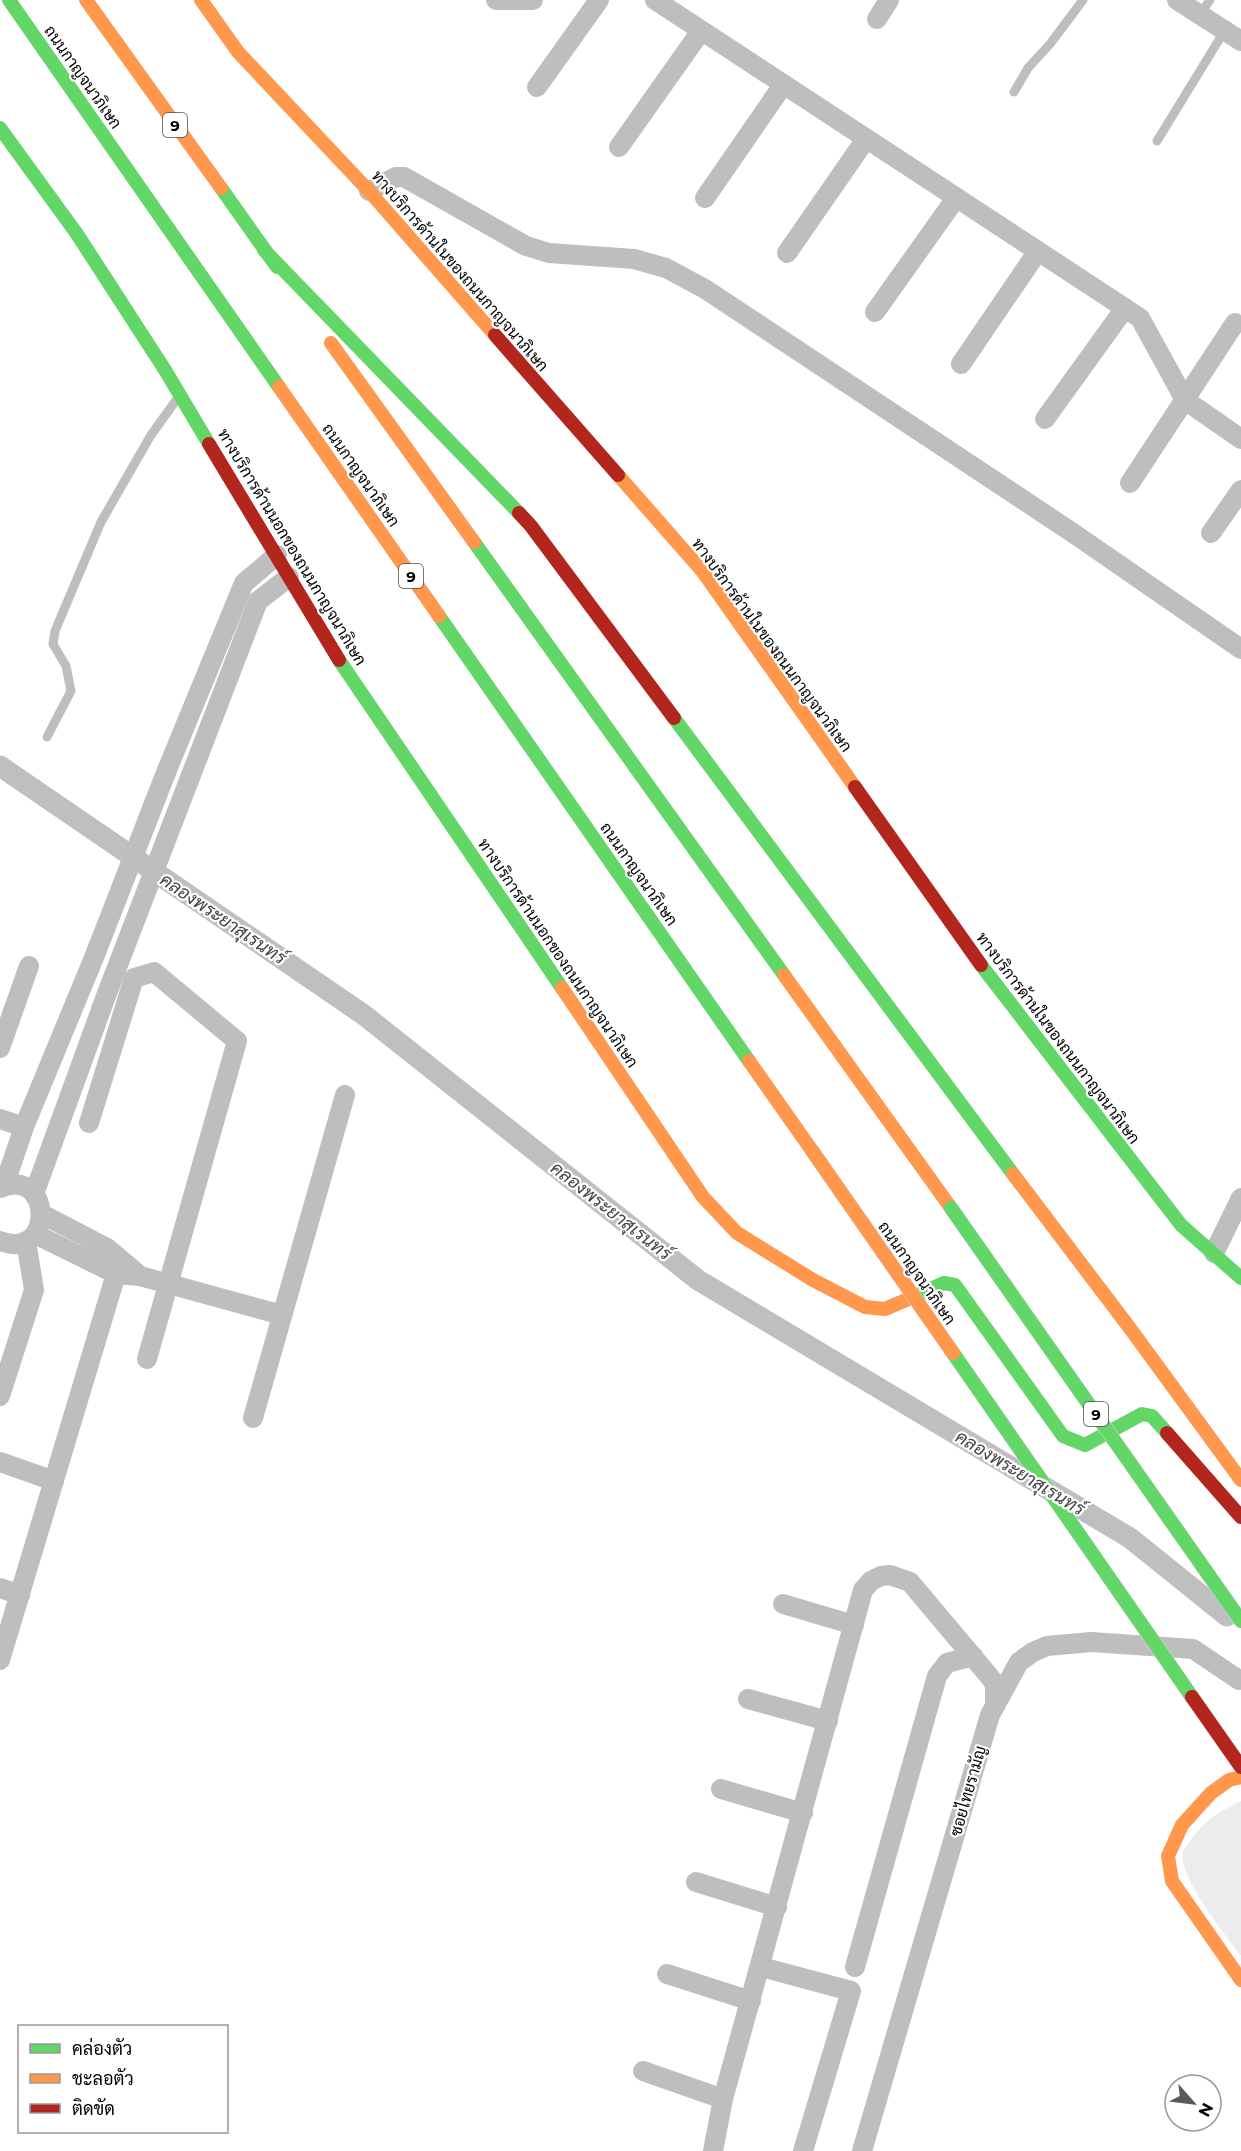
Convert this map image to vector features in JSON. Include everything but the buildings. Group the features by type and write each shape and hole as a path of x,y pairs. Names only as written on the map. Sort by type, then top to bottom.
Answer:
{"main road":[{"name":"ถนนกาญจนาภิเษก","path":"9,0 1241,1767"},
{"name":"9","path":"86,0 951,1208 1241,1620"},
{"name":"ทางบริการด้านในของถนนกาญจนาภิเษก","path":"201,0 238,52 369,191 703,572 978,961 1181,1225 1241,1278"},
{"name":"ทางบริการด้านนอกของถนนกาญจนาภิเษก","path":"0,128 77,234 180,394 336,655 703,1197 737,1233 813,1280 865,1307 885,1309 944,1283 955,1285 1063,1436 1085,1445 1142,1414 1152,1416 1241,1517"},
{"path":"264,250 531,526 1241,1480"},
{"path":"1241,1777 1229,1780 1211,1793 1182,1825 1168,1856 1172,1881 1241,1980"}],"street":[{"path":"496,0 533,0"},
{"path":"537,87 599,0"},
{"path":"655,0 1140,318 1185,400 1241,439"},
{"path":"877,19 890,0"},
{"path":"1177,0 1205,7 1233,35"},
{"path":"619,147 701,31"},
{"path":"705,198 783,85"},
{"path":"787,253 866,139"},
{"path":"369,191 396,177 404,177 526,246 549,253 634,259 666,268 705,288 1073,533 1241,649"},
{"path":"875,312 956,198"},
{"path":"961,364 1038,251"},
{"path":"1045,419 1125,308"},
{"path":"1130,483 1235,323"},
{"path":"1211,533 1241,490"},
{"path":"0,1242 10,1244 30,1238 39,1228 41,1207 34,1194 20,1186 2,1187 166,770 244,583 277,555"},
{"path":"34,1194 116,969 258,601 289,577"},
{"path":"182,733 202,743"},
{"path":"0,1048 30,966"},
{"path":"89,1123 134,978 154,972 237,1041 147,1359"},
{"path":"81,985 106,996"},
{"path":"253,1418 345,1095"},
{"path":"0,1119 24,1128"},
{"path":"1214,1253 1241,1198"},
{"path":"42,1214 107,1248 140,1276"},
{"path":"30,1238 116,1274 140,1276 282,1315"},
{"path":"0,1396 34,1290 30,1238"},
{"path":"0,1660 116,1274"},
{"path":"0,1462 54,1481"},
{"path":"713,2151 723,2099 863,1590 871,1581 890,1575 910,1582 995,1684 995,1705"},
{"path":"0,1588 20,1595"},
{"path":"783,1604 854,1625"},
{"name":"ซอยไทยรามัญ","path":"862,2151 987,1726 995,1705 1019,1662 1047,1646 1092,1642 1193,1649 1239,1680"},
{"path":"855,1967 937,1676 947,1663 973,1656"},
{"path":"748,1699 828,1721"},
{"path":"721,1789 803,1813"},
{"path":"696,1882 777,1907"},
{"path":"761,1967 851,1991 804,2151"},
{"path":"667,1974 751,2001"},
{"path":"643,2071 723,2099"}],"lane":[{"path":"1014,92 1028,68 1050,44 1083,0"},
{"path":"1157,141 1233,35"},
{"path":"47,737 71,691 66,666 53,644 55,631 101,522 151,435 180,394"}],"shaded area":[{"path":"1241,1801 1241,1956 1195,1890 1183,1862 1183,1852 1207,1822"}],"waterway":[{"name":"คลองพระยาสุเรนทร์","path":"0,766 364,1015 698,1280 1130,1538 1227,1616"}],"traffic: fast":[{"path":"9,0 279,387"},
{"path":"0,128 77,234 165,370 209,444"},
{"path":"221,188 277,267"},
{"path":"264,250 519,513"},
{"path":"474,542 784,975"},
{"path":"439,616 749,1061"},
{"path":"339,660 562,988"},
{"path":"674,718 1013,1174"},
{"path":"981,965 1181,1225 1241,1278"},
{"path":"951,1208 1241,1621"},
{"path":"913,1297 944,1283 955,1285 1063,1436 1085,1445 1142,1414 1152,1416 1167,1433"},
{"path":"953,1353 1192,1697"}],"traffic: slow":[{"path":"86,0 221,188"},
{"path":"201,0 238,52 369,191 495,335"},
{"path":"331,343 474,542"},
{"path":"279,387 439,616"},
{"path":"618,475 703,572 855,787"},
{"path":"784,975 951,1208"},
{"path":"562,988 703,1197 737,1233 813,1280 865,1307 885,1309 913,1297"},
{"path":"749,1061 813,1152"},
{"path":"813,1152 953,1353"},
{"path":"1013,1174 1241,1480"},
{"path":"1241,1777 1229,1780 1211,1793 1182,1825 1168,1856 1172,1881 1241,1980"}],"traffic: jam":[{"path":"495,335 618,475"},
{"path":"209,444 339,660"},
{"path":"519,513 674,718"},
{"path":"855,787 981,965"},
{"path":"1167,1433 1241,1517"},
{"path":"1192,1697 1241,1767"}]}
